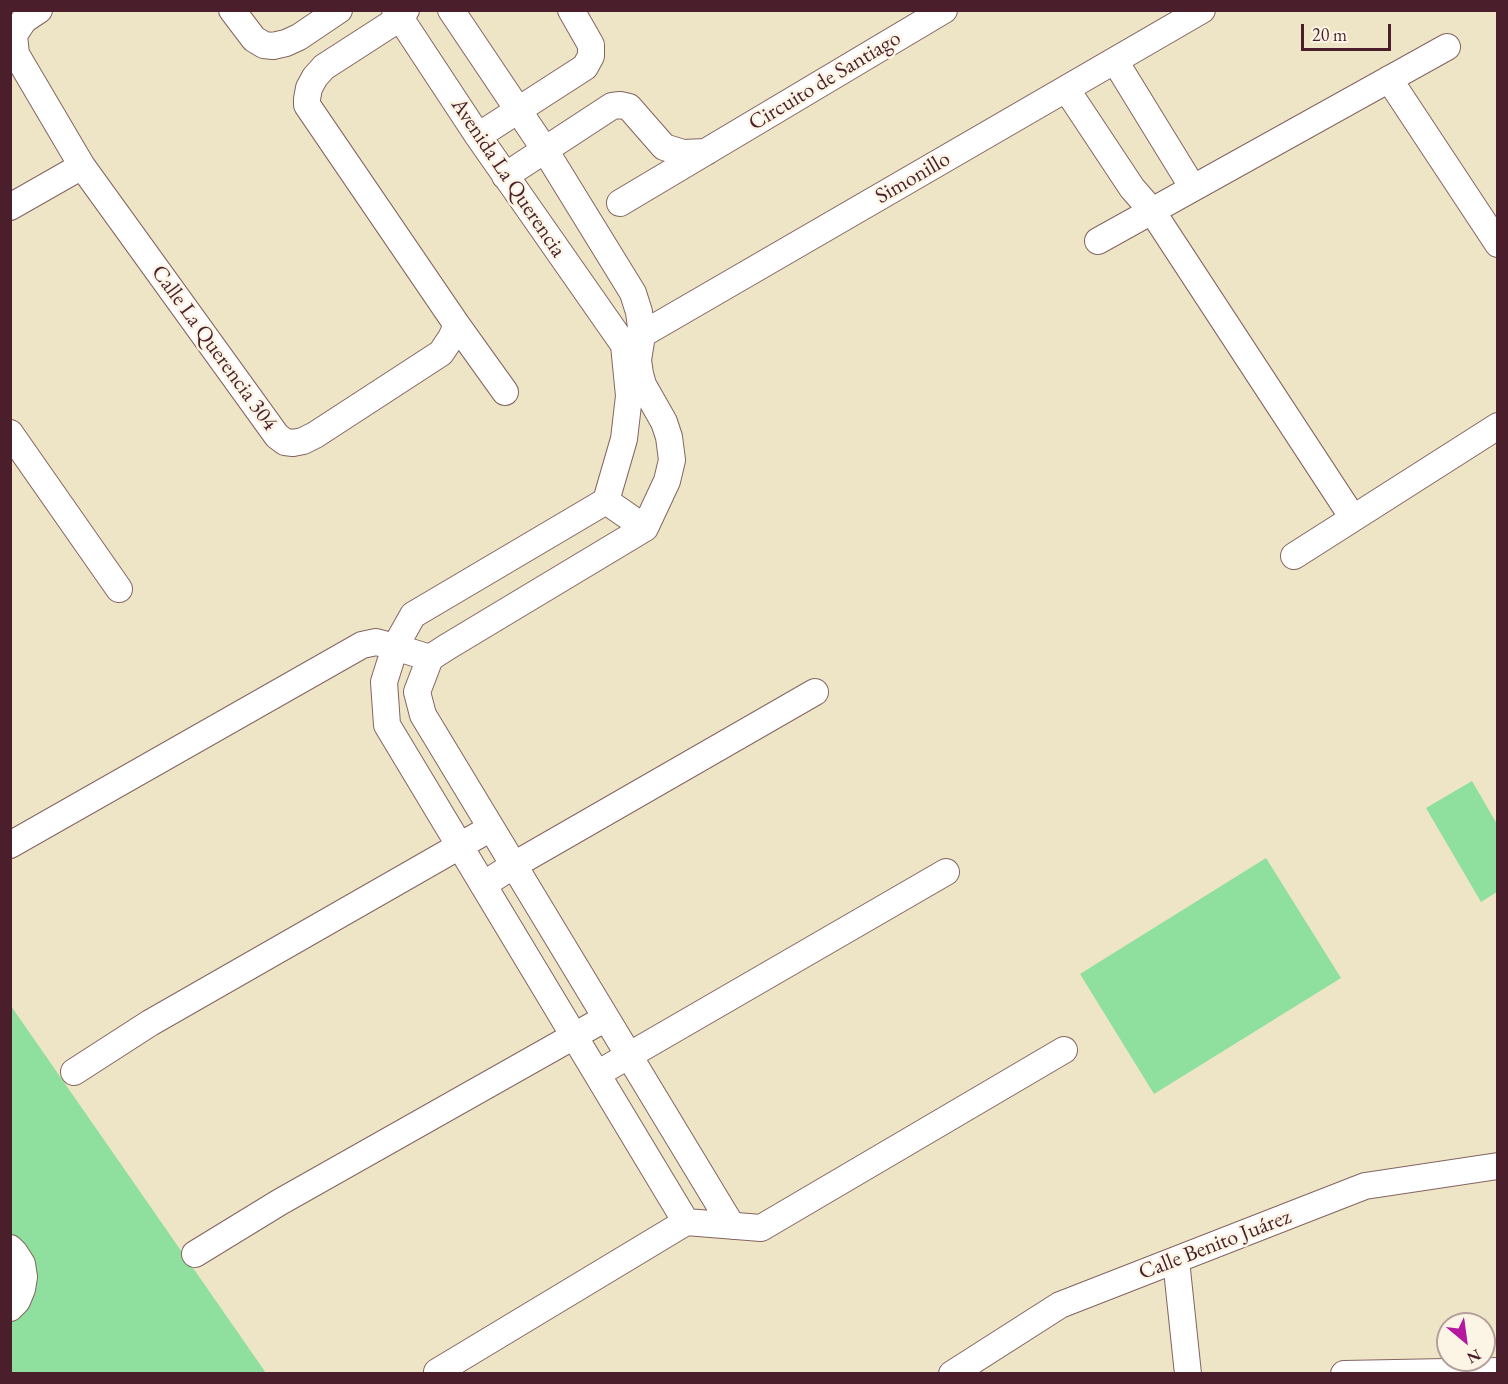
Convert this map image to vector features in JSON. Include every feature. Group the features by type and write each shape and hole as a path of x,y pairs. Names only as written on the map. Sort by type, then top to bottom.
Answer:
{"street":[{"name":"Calle La Querencia 304","path":"39,10 24,20 14,35 16,54 82,166 277,436 285,442 293,442 303,441 315,435 441,353 452,338 457,325"},
{"path":"232,10 254,39 264,45 273,46 299,37 339,10"},
{"name":"Avenida La Querencia","path":"452,10 545,150 633,293 639,312 633,340"},
{"path":"478,136 585,67 591,56 591,45 572,10"},
{"name":"Circuito de Santiago","path":"620,204 944,10"},
{"name":"Simonillo","path":"633,340 1202,10"},
{"path":"400,13 324,67 309,88 307,105 505,392"},
{"name":"Avenida La Querencia","path":"400,13 506,176 633,340"},
{"path":"1098,241 1447,47"},
{"path":"1115,61 1194,188"},
{"path":"1389,80 1497,244"},
{"path":"1066,90 1132,188 1152,211 1353,518"},
{"path":"506,176 612,106 620,105 629,107 664,147 683,153 706,152"},
{"path":"10,207 82,166"},
{"path":"633,340 624,439 606,501 413,615 395,646 384,682 387,725 686,1222"},
{"path":"633,340 643,385 664,422 669,436 672,460 667,481 645,528 430,658 417,692 423,715 732,1226"},
{"path":"1294,556 1497,426"},
{"path":"10,433 119,589"},
{"path":"606,501 645,528"},
{"path":"10,845 362,645 376,642 430,658"},
{"path":"483,885 815,692"},
{"path":"74,1072 150,1023 491,828"},
{"path":"597,1074 946,872"},
{"path":"195,1254 280,1202 606,1018"},
{"path":"437,1372 686,1222 761,1228 1064,1050"},
{"name":"Calle Benito Juárez","path":"952,1374 1060,1305 1365,1186 1497,1166"},
{"path":"10,1248 22,1264 24,1276 17,1301 10,1308"},
{"path":"1176,1260 1188,1374"},
{"path":"1344,1374 1497,1371"}],"green space":[{"path":"1472,781 1497,824 1497,892 1481,902 1426,808"},
{"path":"1266,858 1341,978 1154,1094 1080,974"},
{"path":"11,1006 266,1373 11,1373"}]}
